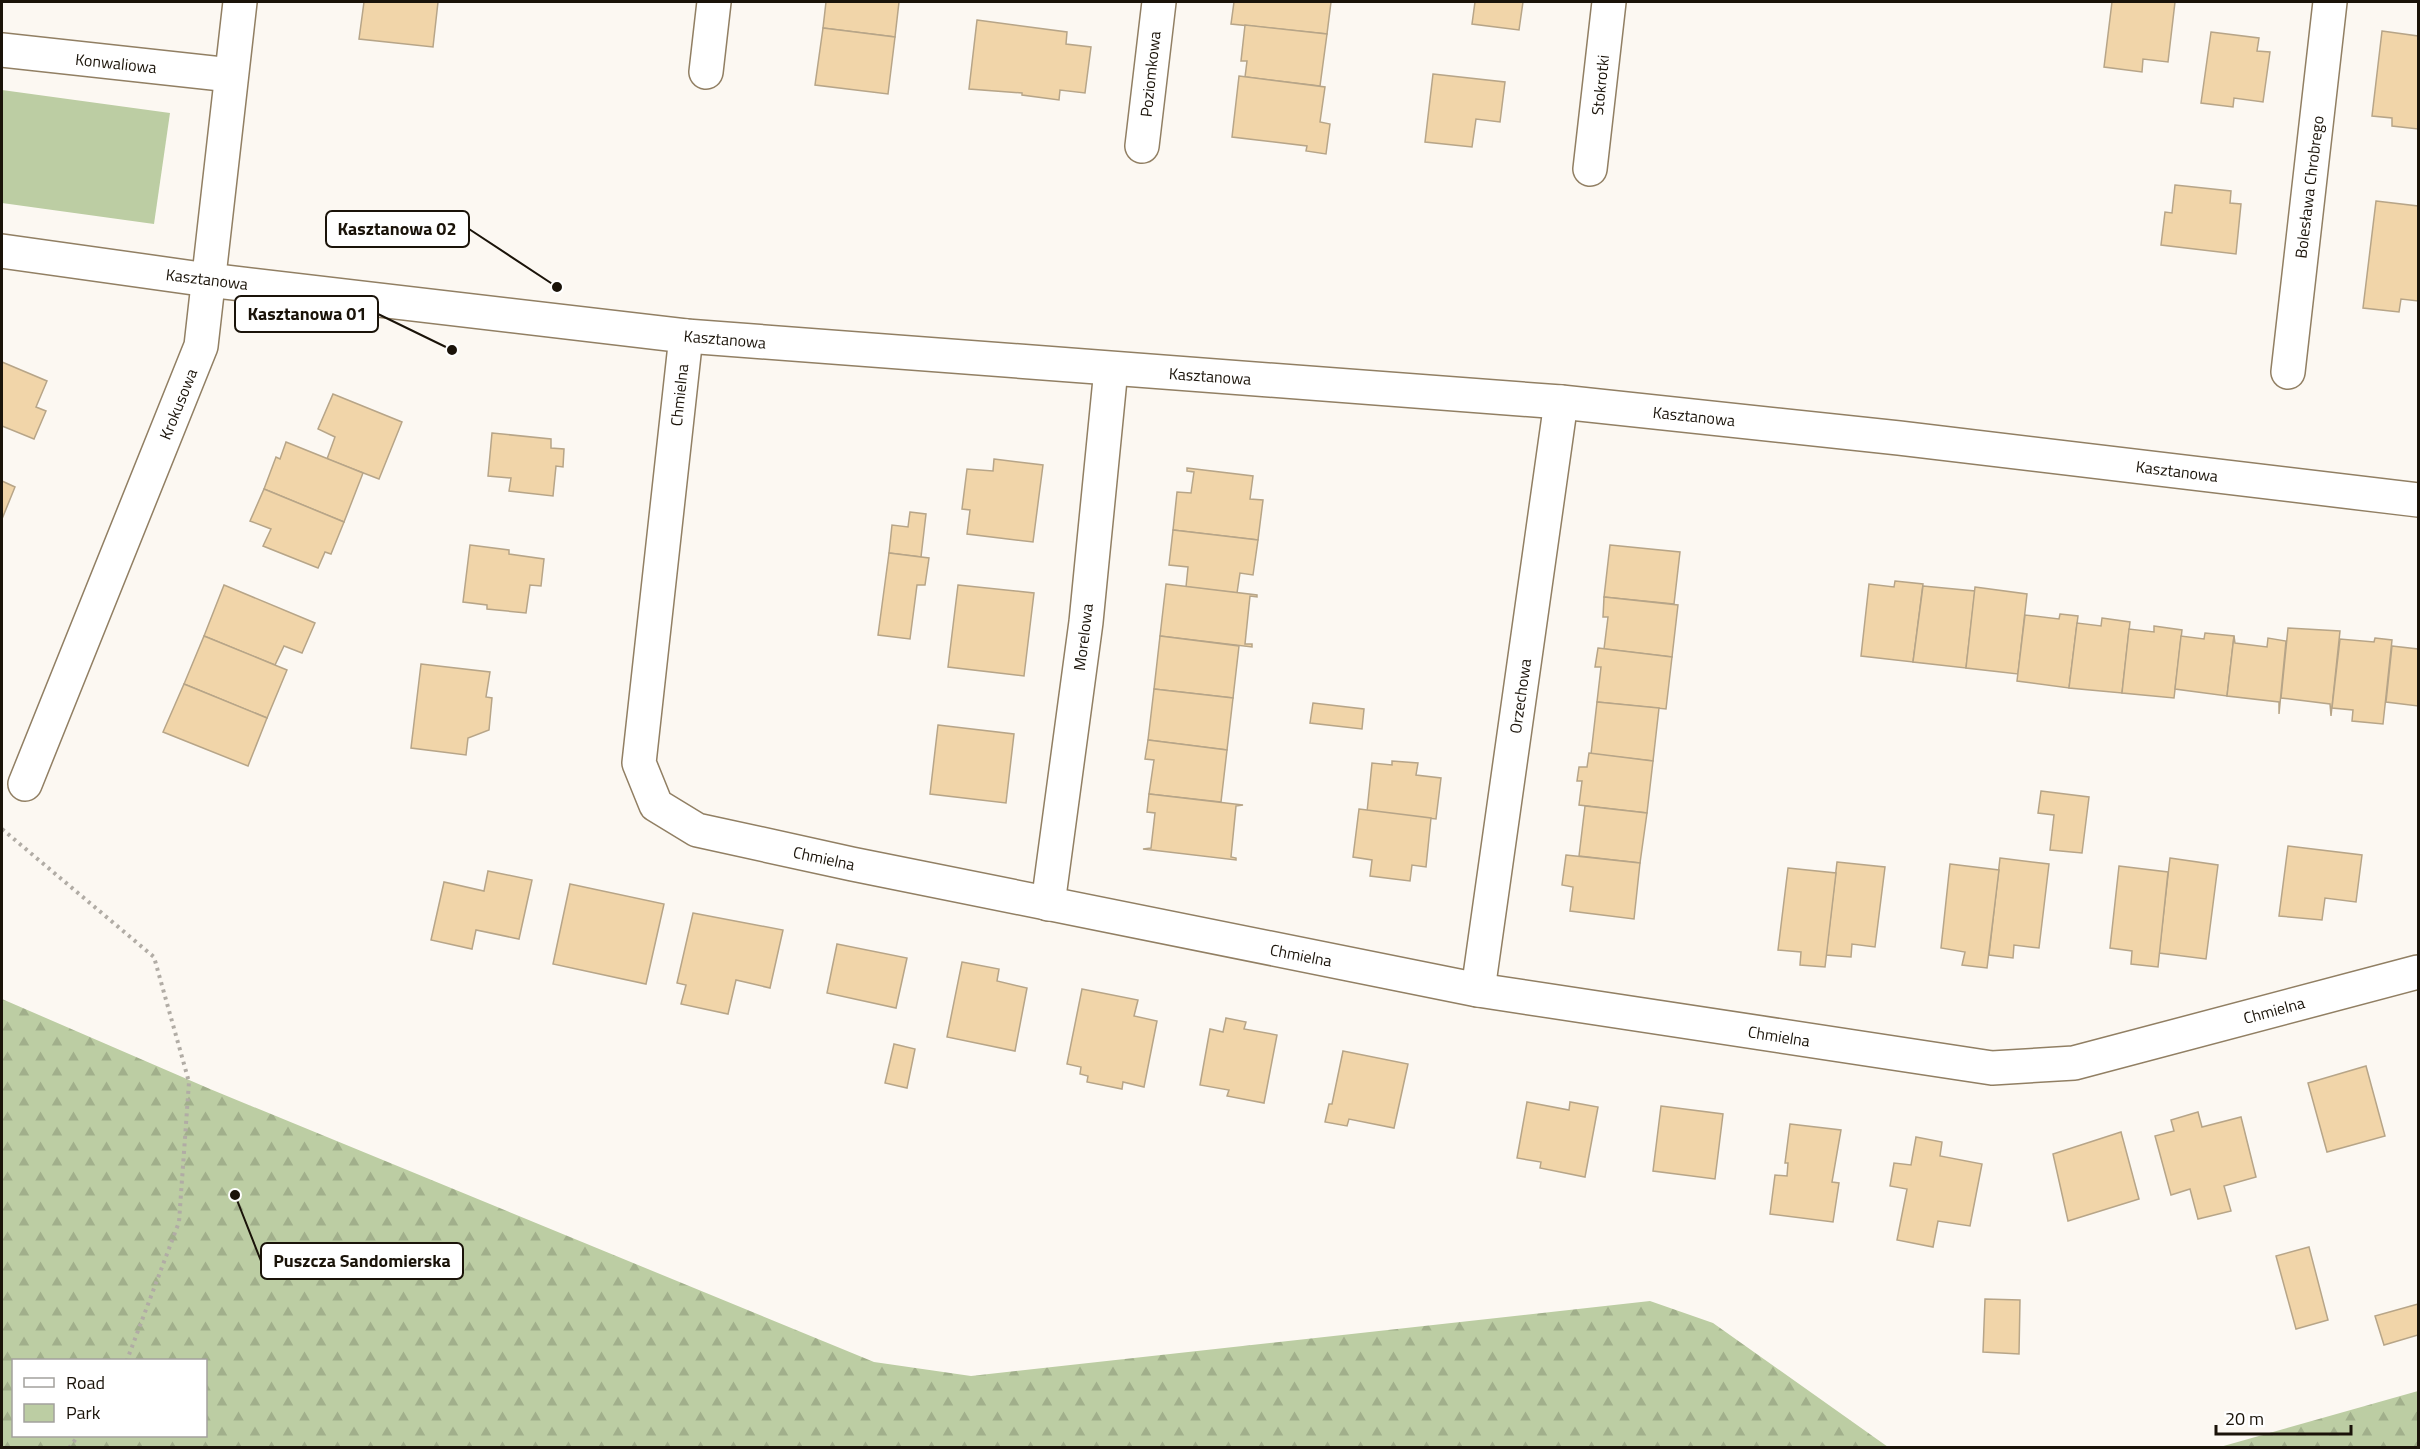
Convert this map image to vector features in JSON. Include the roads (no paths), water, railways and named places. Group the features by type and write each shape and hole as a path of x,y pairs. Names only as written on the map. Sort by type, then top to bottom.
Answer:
{"street":[{"name":"Krokusowa","path":"25,784 201,346 240,2"},
{"path":"706,72 714,2"},
{"name":"Poziomkowa","path":"1142,146 1159,2"},
{"name":"Stokrotki","path":"1590,169 1609,2"},
{"name":"Bolesława Chrobrego","path":"2288,372 2330,2"},
{"name":"Konwaliowa","path":"2,50 231,75"},
{"name":"Kasztanowa","path":"2,251 208,280 686,336 1561,402 1899,438 2418,500"},
{"name":"Chmielna","path":"686,336 639,763 656,805 697,830 1048,904 1478,990 1992,1068 2074,1063 2418,972"},
{"name":"Morelowa","path":"1048,904 1086,622 1111,369"},
{"name":"Orzechowa","path":"1478,990 1561,402"}],"place":[{"name":"Kasztanowa 02","path":"557,287"},
{"name":"Kasztanowa 01","path":"452,350"},
{"name":"Puszcza Sandomierska","path":"235,1195"}]}
